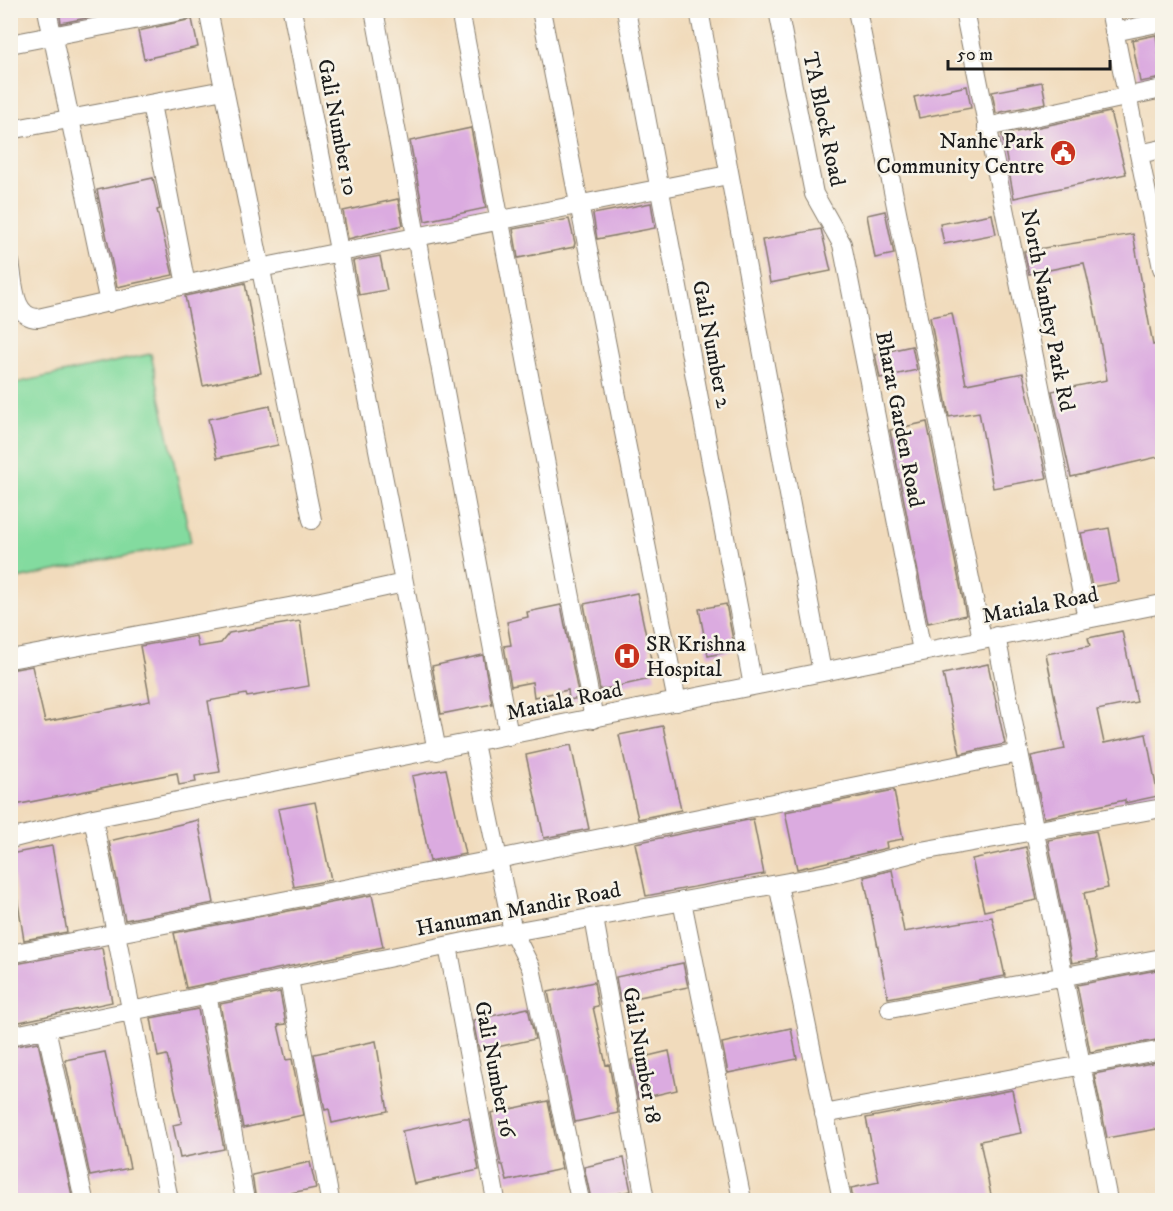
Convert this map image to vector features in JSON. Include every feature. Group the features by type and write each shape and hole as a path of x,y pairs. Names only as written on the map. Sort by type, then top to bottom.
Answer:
{"street":[{"path":"47,10 109,303"},
{"path":"10,44 186,10"},
{"path":"208,10 312,520"},
{"name":"Gali Number 10","path":"292,10 437,751"},
{"path":"374,10 509,736"},
{"path":"460,10 594,719"},
{"path":"541,10 677,702"},
{"name":"Gali Number 2","path":"626,10 753,686"},
{"path":"699,10 822,672"},
{"name":"TA Block Road","path":"778,10 812,183 818,202"},
{"path":"857,10 989,638 1019,753 1108,1200"},
{"name":"North Nanhey Park Rd","path":"963,10 1087,619"},
{"path":"1110,10 1139,154 1158,227 1162,268"},
{"path":"1114,32 1162,22"},
{"path":"987,127 1162,89"},
{"path":"10,130 224,90"},
{"path":"151,104 186,285"},
{"path":"1139,154 1162,149"},
{"path":"10,262 19,309 18,318 38,318 260,268 728,175"},
{"name":"Bharat Garden Road","path":"818,202 842,244 922,651"},
{"path":"10,659 321,602 404,583"},
{"name":"Matiala Road","path":"10,839 93,818 437,751 1162,604"},
{"path":"474,743 513,932 531,968 580,1200"},
{"path":"10,954 498,859 1019,753"},
{"name":"Hanuman Mandir Road","path":"10,1035 513,932 777,884 921,851 1157,808"},
{"path":"93,818 169,1200"},
{"path":"777,884 842,1200"},
{"path":"682,902 742,1200"},
{"name":"Gali Number 18","path":"594,918 645,1200"},
{"name":"Gali Number 16","path":"448,946 496,1200"},
{"path":"890,1009 1162,958"},
{"path":"289,979 330,1200"},
{"path":"207,994 245,1200"},
{"path":"46,1028 84,1200"},
{"path":"824,1114 1162,1050"}],"green space":[{"path":"151,354 191,542 17,579 10,549 11,384"}],"building":[{"path":"59,10 117,10 117,12 61,23"},
{"path":"192,19 198,47 144,59 138,31"},
{"path":"1156,35 1162,78 1140,82 1132,40"},
{"path":"1042,82 1046,103 996,113 992,92"},
{"path":"967,86 971,108 919,118 914,97"},
{"name":"Nanhe Park Community Centre","path":"1110,112 1126,174 1014,198 1002,135"},
{"path":"471,128 486,208 425,221 410,141"},
{"path":"153,178 160,209 157,210 173,275 117,287 97,190"},
{"path":"398,199 403,225 348,239 343,211"},
{"path":"651,203 655,228 597,239 593,214"},
{"path":"885,211 894,254 875,258 867,215"},
{"path":"992,214 996,234 944,244 940,224"},
{"path":"569,219 574,247 518,258 513,229"},
{"path":"821,229 831,271 770,283 762,240"},
{"path":"1133,234 1153,345 1157,344 1161,364 1162,456 1071,477 1052,391 1107,380 1094,307 1084,263 1029,274 1024,251"},
{"path":"380,256 387,290 359,295 353,261"},
{"path":"245,283 261,373 203,386 185,296"},
{"path":"952,313 966,384 1023,373 1047,478 993,488 979,412 949,417 930,317"},
{"path":"912,346 917,370 880,378 875,354"},
{"path":"270,406 278,445 217,458 208,419"},
{"path":"927,422 966,615 928,623 890,430"},
{"path":"1109,528 1119,582 1092,587 1081,533"},
{"path":"637,593 655,678 600,690 584,604"},
{"path":"726,604 735,650 708,656 699,609"},
{"path":"561,605 579,698 569,700 568,690 534,697 532,682 511,686 504,646 511,645 507,622 528,617 527,612"},
{"path":"300,621 309,686 208,701 220,772 195,776 196,782 179,785 177,773 10,806 10,670 32,666 45,722 150,701 140,646 196,636 198,647 221,643 229,633"},
{"path":"1122,631 1137,702 1097,710 1104,743 1146,734 1158,796 1125,803 1125,800 1044,818 1031,756 1065,749 1046,654 1090,646 1088,638"},
{"path":"483,655 492,704 441,714 432,666"},
{"path":"988,664 1005,744 960,754 943,674"},
{"path":"663,726 681,810 638,819 619,735"},
{"path":"571,745 589,829 544,838 526,755"},
{"path":"446,769 465,854 430,861 412,776"},
{"path":"894,790 903,839 886,842 887,848 797,869 785,812"},
{"path":"315,802 331,880 294,887 278,809"},
{"path":"753,819 764,874 646,896 635,843"},
{"path":"198,820 214,903 125,920 109,841"},
{"path":"1096,831 1108,888 1084,893 1097,959 1072,963 1048,840"},
{"path":"52,846 67,932 24,940 10,854"},
{"path":"1026,847 1037,900 984,911 972,859"},
{"path":"892,870 904,932 992,917 1005,976 888,998 864,877"},
{"path":"372,895 383,947 186,988 174,933"},
{"path":"102,948 112,1002 10,1024 10,965"},
{"path":"683,963 688,987 620,1001 616,977"},
{"path":"1162,969 1162,1039 1090,1052 1077,985"},
{"path":"594,982 598,1006 593,1007 606,1065 609,1064 618,1113 575,1122 548,992"},
{"path":"280,992 286,1024 278,1025 286,1060 292,1059 303,1115 243,1128 220,1004"},
{"path":"528,1008 535,1039 479,1051 473,1020"},
{"path":"198,1009 224,1149 180,1158 173,1125 182,1123 167,1055 158,1057 151,1018"},
{"path":"791,1028 797,1059 728,1073 722,1043"},
{"path":"376,1041 388,1111 332,1123 329,1109 325,1110 314,1054"},
{"path":"38,1042 73,1200 13,1200 10,1190 10,1047"},
{"path":"669,1051 677,1090 638,1099 631,1060"},
{"path":"105,1052 130,1168 90,1176 65,1060"},
{"path":"1162,1061 1162,1128 1107,1138 1094,1074"},
{"path":"1012,1090 1021,1133 980,1141 992,1200 853,1200 851,1188 879,1182 866,1118"},
{"path":"548,1101 562,1169 507,1181 503,1165 501,1165 491,1113"},
{"path":"469,1118 479,1170 414,1184 402,1131"},
{"path":"624,1158 631,1191 591,1199 584,1167"},
{"path":"310,1162 316,1188 256,1200 252,1175"}],"place":[{"name":"Nanhe Park Community Centre","path":"1063,153"},
{"name":"SR Krishna Hospital","path":"627,656"}]}
